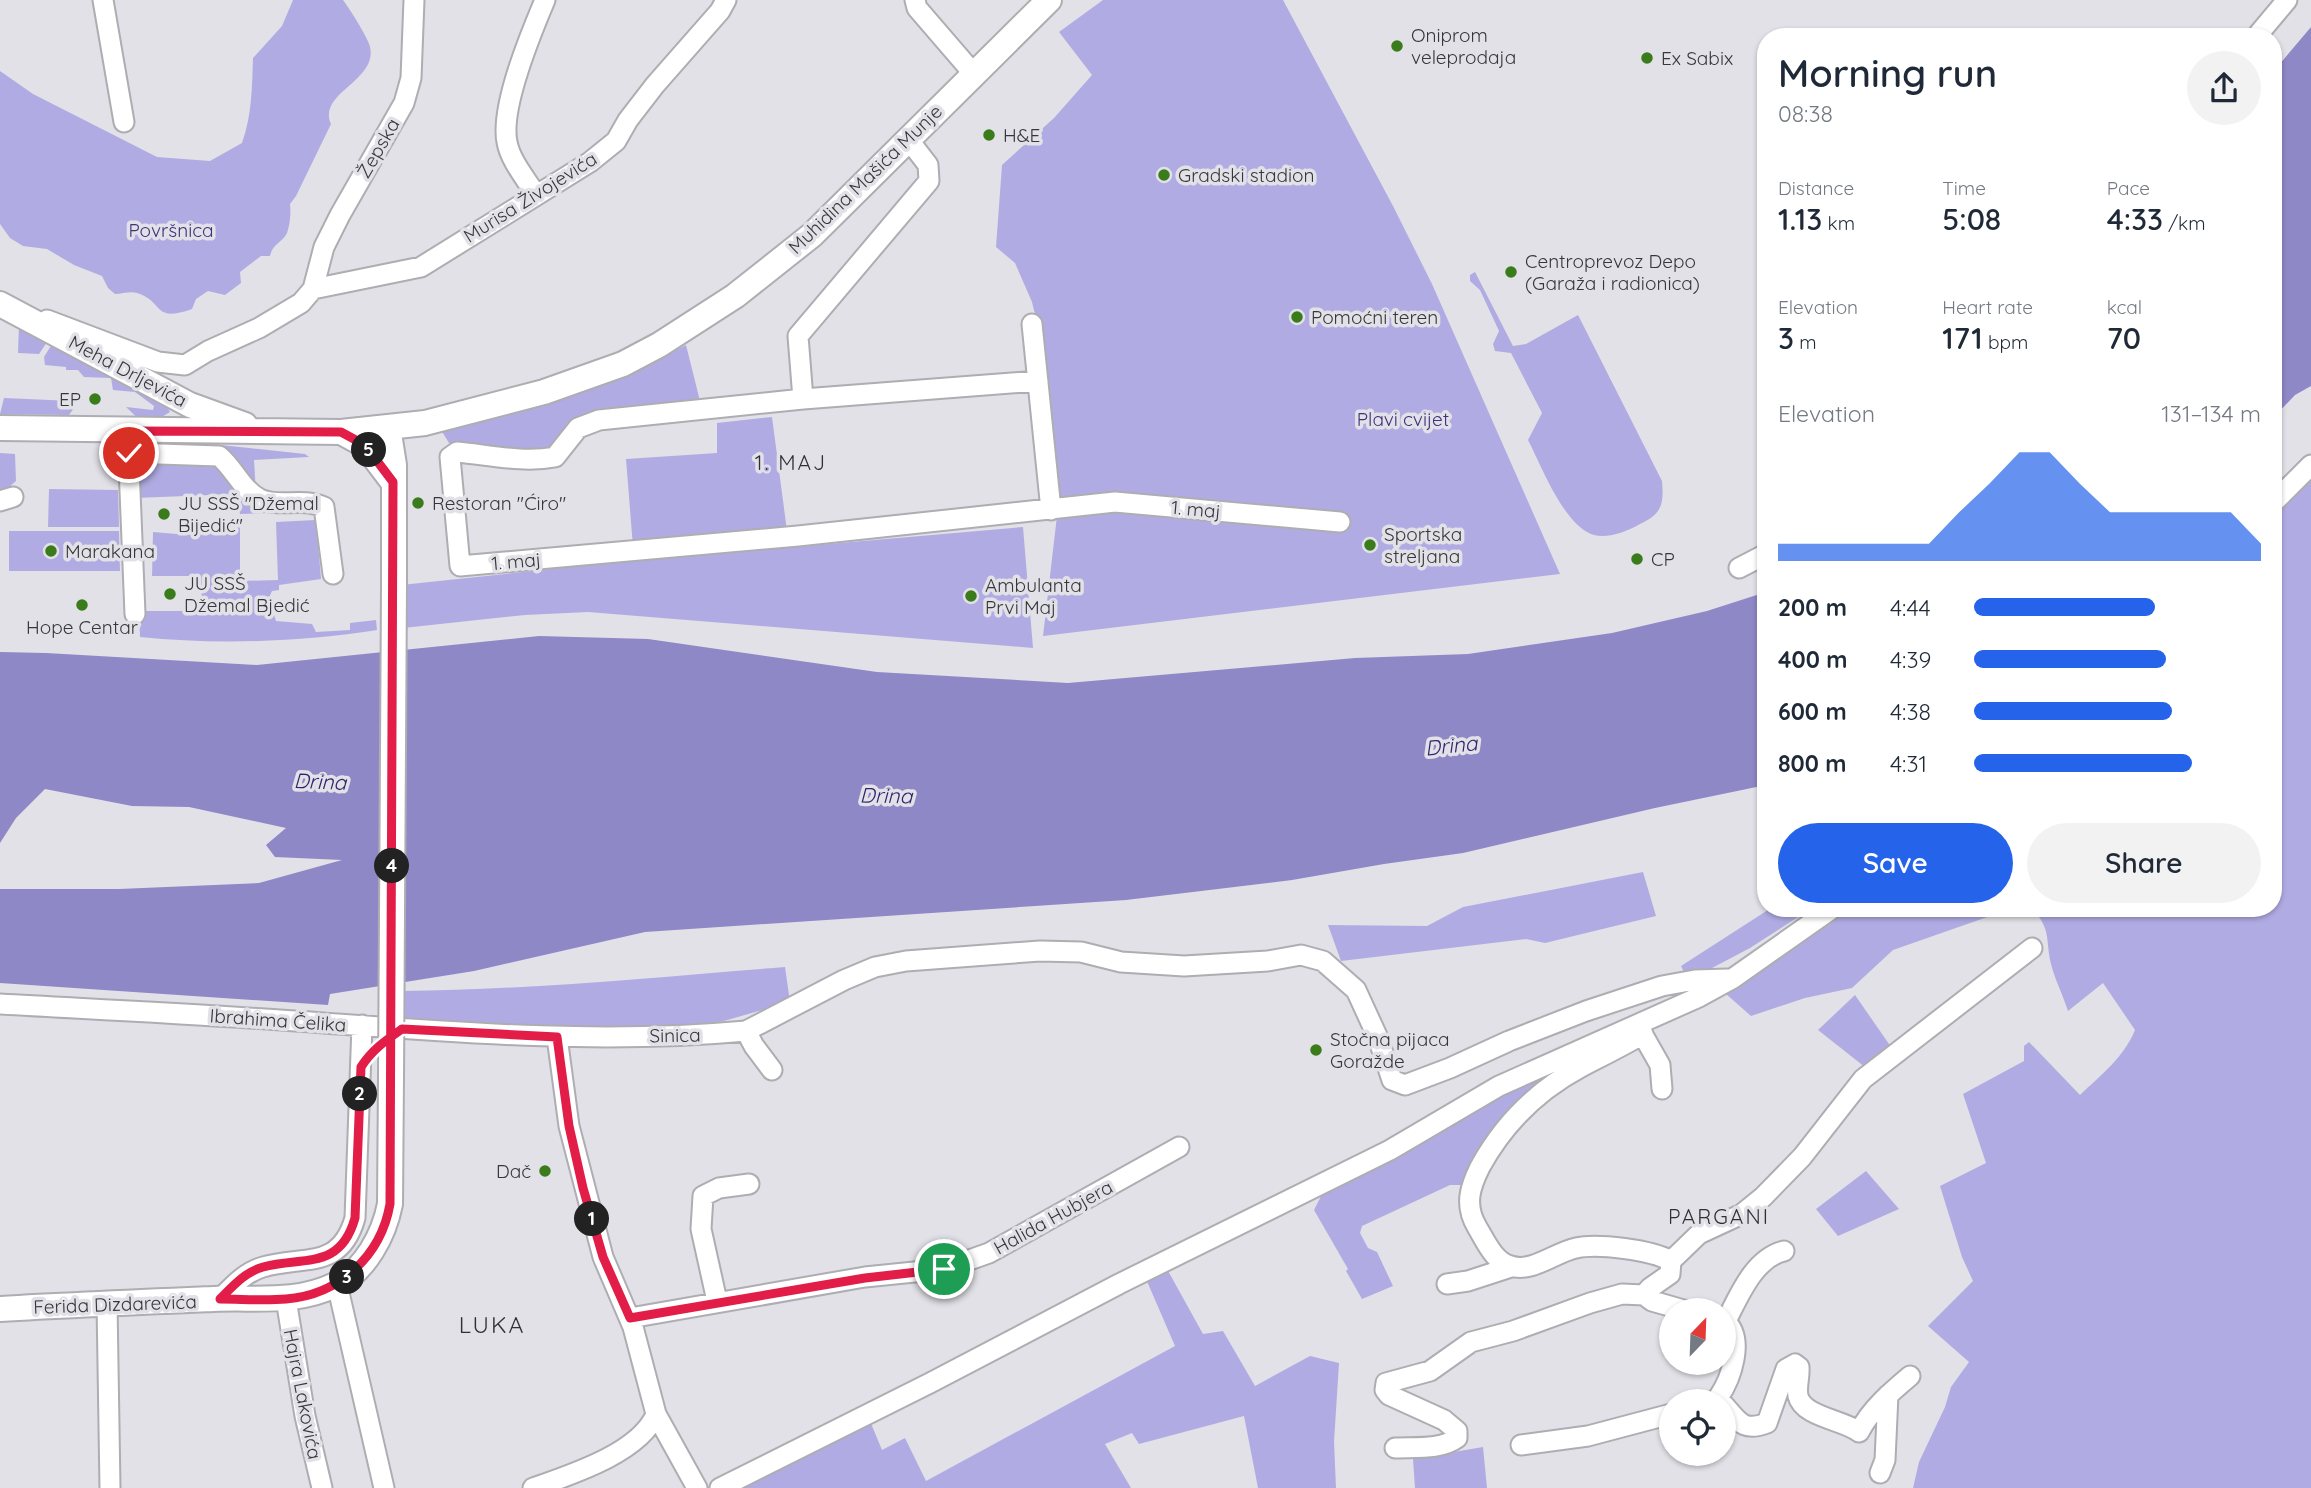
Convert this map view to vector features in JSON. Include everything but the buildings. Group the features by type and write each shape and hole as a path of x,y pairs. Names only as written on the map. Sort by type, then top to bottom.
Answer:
{"main road":[{"name":"Muhidina Mašića Munje","path":"0,429 128,442 169,432 341,432 425,423 576,381 623,364 659,345 735,296 812,235 1049,0"},
{"name":"Meha Drljevića","path":"0,304 205,412 270,432"},
{"path":"160,390 178,410 178,421 169,432"},
{"path":"341,432 365,445 393,474 407,443 425,423"},
{"name":"Ferida Dizdarevića","path":"0,1309 220,1299 286,1299 318,1292 337,1284 352,1273 367,1257 387,1220 390,1204 394,586 393,474 388,427"}],"street":[{"path":"103,0 124,122"},
{"name":"Žepska","path":"313,289 324,247 404,103 411,78 414,0"},
{"path":"536,195 507,143 506,117 525,47 545,0"},
{"name":"Murisa Živojevića","path":"313,289 421,267 590,162 616,141 628,120 655,85 720,11 726,0"},
{"path":"915,0 917,8 974,73"},
{"path":"2264,28 2287,0"},
{"path":"803,400 798,335 929,181 928,165 908,139"},
{"name":"Meha Drljevića","path":"29,318 62,324 158,362 185,365 285,314 313,289"},
{"path":"1032,324 1051,510"},
{"name":"1. maj","path":"1038,381 599,420 578,428 555,457 541,459 518,460 497,455 457,452 450,457 460,566 799,536 1115,502 1340,522"},
{"path":"135,614 128,442 219,456 247,488 263,501 312,501 324,507 333,574"},
{"path":"2282,494 2311,465"},
{"path":"1739,568 1757,559"},
{"path":"1511,1266 1498,1259 1488,1245 1473,1221 1468,1201 1470,1186 1500,1132 1539,1094 1641,1029 1732,979 1820,917"},
{"path":"1644,1295 1670,1275 1671,1261 1699,1234 1742,1214 1763,1197 1802,1157 1863,1079 2032,948"},
{"path":"772,1070 746,1031 844,980 876,967 906,961 1040,951 1082,952 1121,962 1184,966 1268,961 1301,955 1324,961 1356,990 1378,1038 1392,1080 1405,1085 1586,1011 1662,986 1695,979 1732,979"},
{"name":"Ibrahima Čelika","path":"0,1004 557,1037"},
{"path":"220,1299 246,1274 263,1267 316,1260 343,1244 351,1232 355,1218 362,1025"},
{"path":"361,1067 370,1053 402,1029"},
{"path":"1641,1029 1660,1065 1662,1089"},
{"path":"720,1488 1390,1150 1499,1086 1641,1029"},
{"name":"Sinica","path":"557,1037 746,1031"},
{"path":"557,1037 569,1126 603,1257 630,1318 656,1414 697,1488"},
{"name":"Halida Hubjera","path":"630,1318 717,1301 865,1278 944,1269 989,1253 1180,1147"},
{"path":"717,1301 701,1229 702,1196 719,1188 749,1184"},
{"path":"1447,1284 1468,1281 1511,1266 1528,1267 1578,1247 1629,1249 1662,1255 1671,1261"},
{"path":"1736,1301 1748,1280 1763,1262 1775,1253 1784,1251"},
{"path":"337,1284 384,1488"},
{"path":"1395,1448 1451,1443 1457,1438 1457,1432 1444,1420 1390,1395 1385,1390 1386,1383 1430,1371 1471,1342 1513,1331 1590,1303 1622,1294 1644,1295 1659,1303"},
{"name":"Hajra Lakovića","path":"286,1299 305,1416 322,1488"},
{"path":"107,1303 110,1488"},
{"path":"1736,1418 1745,1426 1753,1428 1767,1423 1786,1369 1795,1364 1799,1367 1798,1395 1801,1402 1817,1414 1859,1432 1883,1466 1888,1395"},
{"path":"1859,1432 1864,1422 1888,1395 1910,1376"},
{"path":"533,1488 594,1466 633,1441 652,1425 656,1414"},
{"path":"1521,1445 1588,1436 1659,1417"}],"green space":[{"name":"Površnica","path":"293,0 343,0 369,43 370,59 365,69 332,104 329,113 331,124 290,204 287,233 270,256 261,256 240,272 241,283 225,295 208,291 196,299 192,309 170,314 137,293 115,294 108,288 102,276 74,265 47,249 23,246 10,238 0,224 0,71 33,94 157,157 210,161 242,143 250,111 253,58 282,26"},
{"name":"Plavi cvijet","path":"1103,0 1283,0 1432,284 1560,574 1043,636 1060,490 1045,356 1032,302 1015,263 996,247 1002,165 1054,118 1092,75 1059,32"},
{"path":"1475,272 1513,346 1526,344 1578,315 1662,481 1662,502 1653,516 1624,532 1600,536 1583,529 1564,508 1528,440 1542,413 1511,353 1495,351 1493,344 1499,331 1480,290 1470,281 1470,275"},
{"path":"19,324 49,339 39,354 18,353"},
{"path":"52,344 162,398 170,412 146,426 126,407 153,410 154,406 135,392 113,390 111,378 84,377 78,370 45,365 44,357"},
{"path":"686,345 701,405 593,416 551,449 538,454 466,448 449,443 441,430 641,368"},
{"path":"4,398 73,401 74,408 69,415 0,414"},
{"path":"772,417 787,531 633,547 626,459 717,453 717,423"},
{"path":"131,440 221,445 305,454 309,457 254,460 256,493 221,451 132,447"},
{"path":"0,453 15,454 16,481 0,495"},
{"path":"215,460 267,513 240,514 237,494 135,498 135,461"},
{"path":"2311,476 2311,1488 1913,1488 1919,1462 1945,1407 1951,1387 1969,1362 1928,1326 1973,1281 1962,1257 1940,1186 1986,1163 1963,1094 2024,1061 2024,1046 2029,1042 2080,1095 2118,1057 2135,1030 2103,983 2068,1011 2051,964 2047,935 2039,917 2282,917 2282,507"},
{"path":"49,489 118,490 119,527 48,527"},
{"path":"316,520 321,579 279,585 279,590 272,591 269,598 276,621 312,624 316,632 350,630 350,623 376,620 377,630 259,641 140,637 139,611 203,611 200,576 152,576 153,532 177,534 178,528 230,530 240,523 240,581 278,580 276,522"},
{"path":"1023,527 1033,648 588,612 525,615 403,628 401,585 598,564"},
{"name":"Marakana","path":"9,531 119,531 120,571 9,571"},
{"path":"1643,872 1656,916 1545,943 1526,939 1341,961 1328,925 1427,926 1463,907"},
{"path":"1757,917 1798,917 1750,948 1712,968 1685,974 1681,966"},
{"path":"1835,917 1987,917 1893,950 1852,988 1805,998 1751,1016 1726,994"},
{"path":"785,967 790,1002 689,1031 559,1030 400,1022 401,991 545,986"},
{"path":"1855,995 1898,1057 1875,1075 1818,1030"},
{"path":"1653,1025 1650,1035 1564,1082 1521,1119 1475,1185 1450,1185 1362,1226 1360,1233 1368,1248 1377,1252 1393,1286 1362,1299 1314,1210 1321,1196 1486,1102"},
{"path":"1866,1171 1899,1209 1838,1236 1816,1209"},
{"path":"1167,1269 1203,1334 1223,1331 1255,1386 1310,1356 1339,1363 1334,1442 1336,1488 1258,1488 1244,1416 1139,1444 1132,1433 1105,1444 1131,1488 737,1488 870,1421 882,1450 905,1438 926,1481 1175,1346 1146,1279"},
{"path":"1483,1447 1487,1488 1415,1488 1413,1459"}],"water":[{"path":"2311,27 2311,386 2295,395 2282,409 2282,61"},
{"name":"Drina","path":"1757,595 1757,787 1463,853 1292,880 1126,900 645,932 474,971 330,994 328,1005 0,983 0,889 119,889 259,883 342,860 275,857 266,845 286,828 189,807 132,806 45,789 16,818 0,843 0,652 257,665 539,636 648,639 877,672 1068,683 1355,658 1468,654 1612,633 1707,611"}],"place":[{"name":"Oniprom veleprodaja","path":"1397,46"},
{"name":"Ex Sabix","path":"1647,58"},
{"name":"H&E","path":"989,135"},
{"name":"Gradski stadion","path":"1164,175"},
{"name":"Centroprevoz Depo (Garaža i radionica)","path":"1511,272"},
{"name":"Pomoćni teren","path":"1297,317"},
{"name":"EP","path":"95,399"},
{"name":"Restoran \"Ćiro\"","path":"418,503"},
{"name":"JU SSŠ \"Džemal Bijedić\"","path":"164,514"},
{"name":"Sportska streljana","path":"1370,545"},
{"name":"Marakana","path":"51,551"},
{"name":"CP","path":"1637,559"},
{"name":"JU SSŠ Džemal Bjedić","path":"170,594"},
{"name":"Ambulanta Prvi Maj","path":"971,596"},
{"name":"Hope Centar","path":"82,605"},
{"name":"Stočna pijaca Goražde","path":"1316,1050"},
{"name":"Dač","path":"545,1171"}],"district":[{"name":"1. MAJ","path":"791,462"},
{"name":"PARGANI","path":"1719,1216"},
{"name":"LUKA","path":"492,1324"}],"route":[{"path":"129,453 128,431 341,432 365,445 393,482 392,979 391,1077 390,1204 387,1220 367,1257 337,1284 318,1292 286,1299 220,1299 246,1274 263,1267 316,1260 343,1244 351,1232 355,1218 361,1067 370,1053 381,1043 402,1029 557,1037 569,1126 583,1188 603,1257 630,1318 717,1301 865,1278 944,1269"}]}
